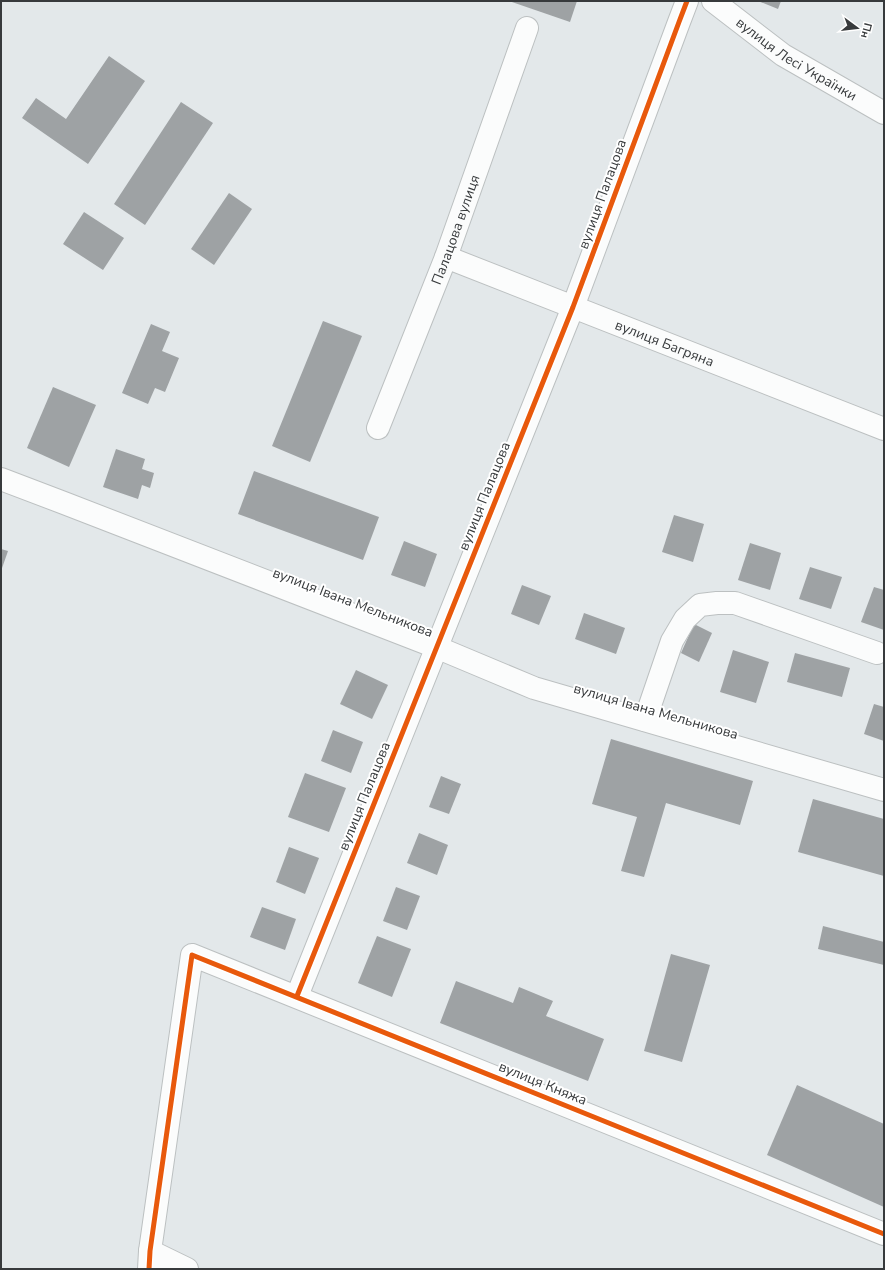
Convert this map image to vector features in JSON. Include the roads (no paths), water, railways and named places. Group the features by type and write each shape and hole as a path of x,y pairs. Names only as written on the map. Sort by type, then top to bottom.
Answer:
{"street":[{"name":"вулиця Палацова","path":"297,996 573,307 688,1"},
{"name":"вулиця Лесі Українки","path":"713,1 783,55 884,114"},
{"name":"Палацова вулиця","path":"378,428 446,257 527,28"},
{"name":"вулиця Багряна","path":"446,257 884,429"},
{"name":"вулиця Івана Мельникова","path":"1,480 64,502 436,647 534,688 884,790"},
{"path":"645,720 672,641 685,619 700,605 735,603 877,653"},
{"name":"вулиця Княжа","path":"150,1260 192,955 297,996 884,1234"},
{"path":"150,1260 187,1269"}]}
